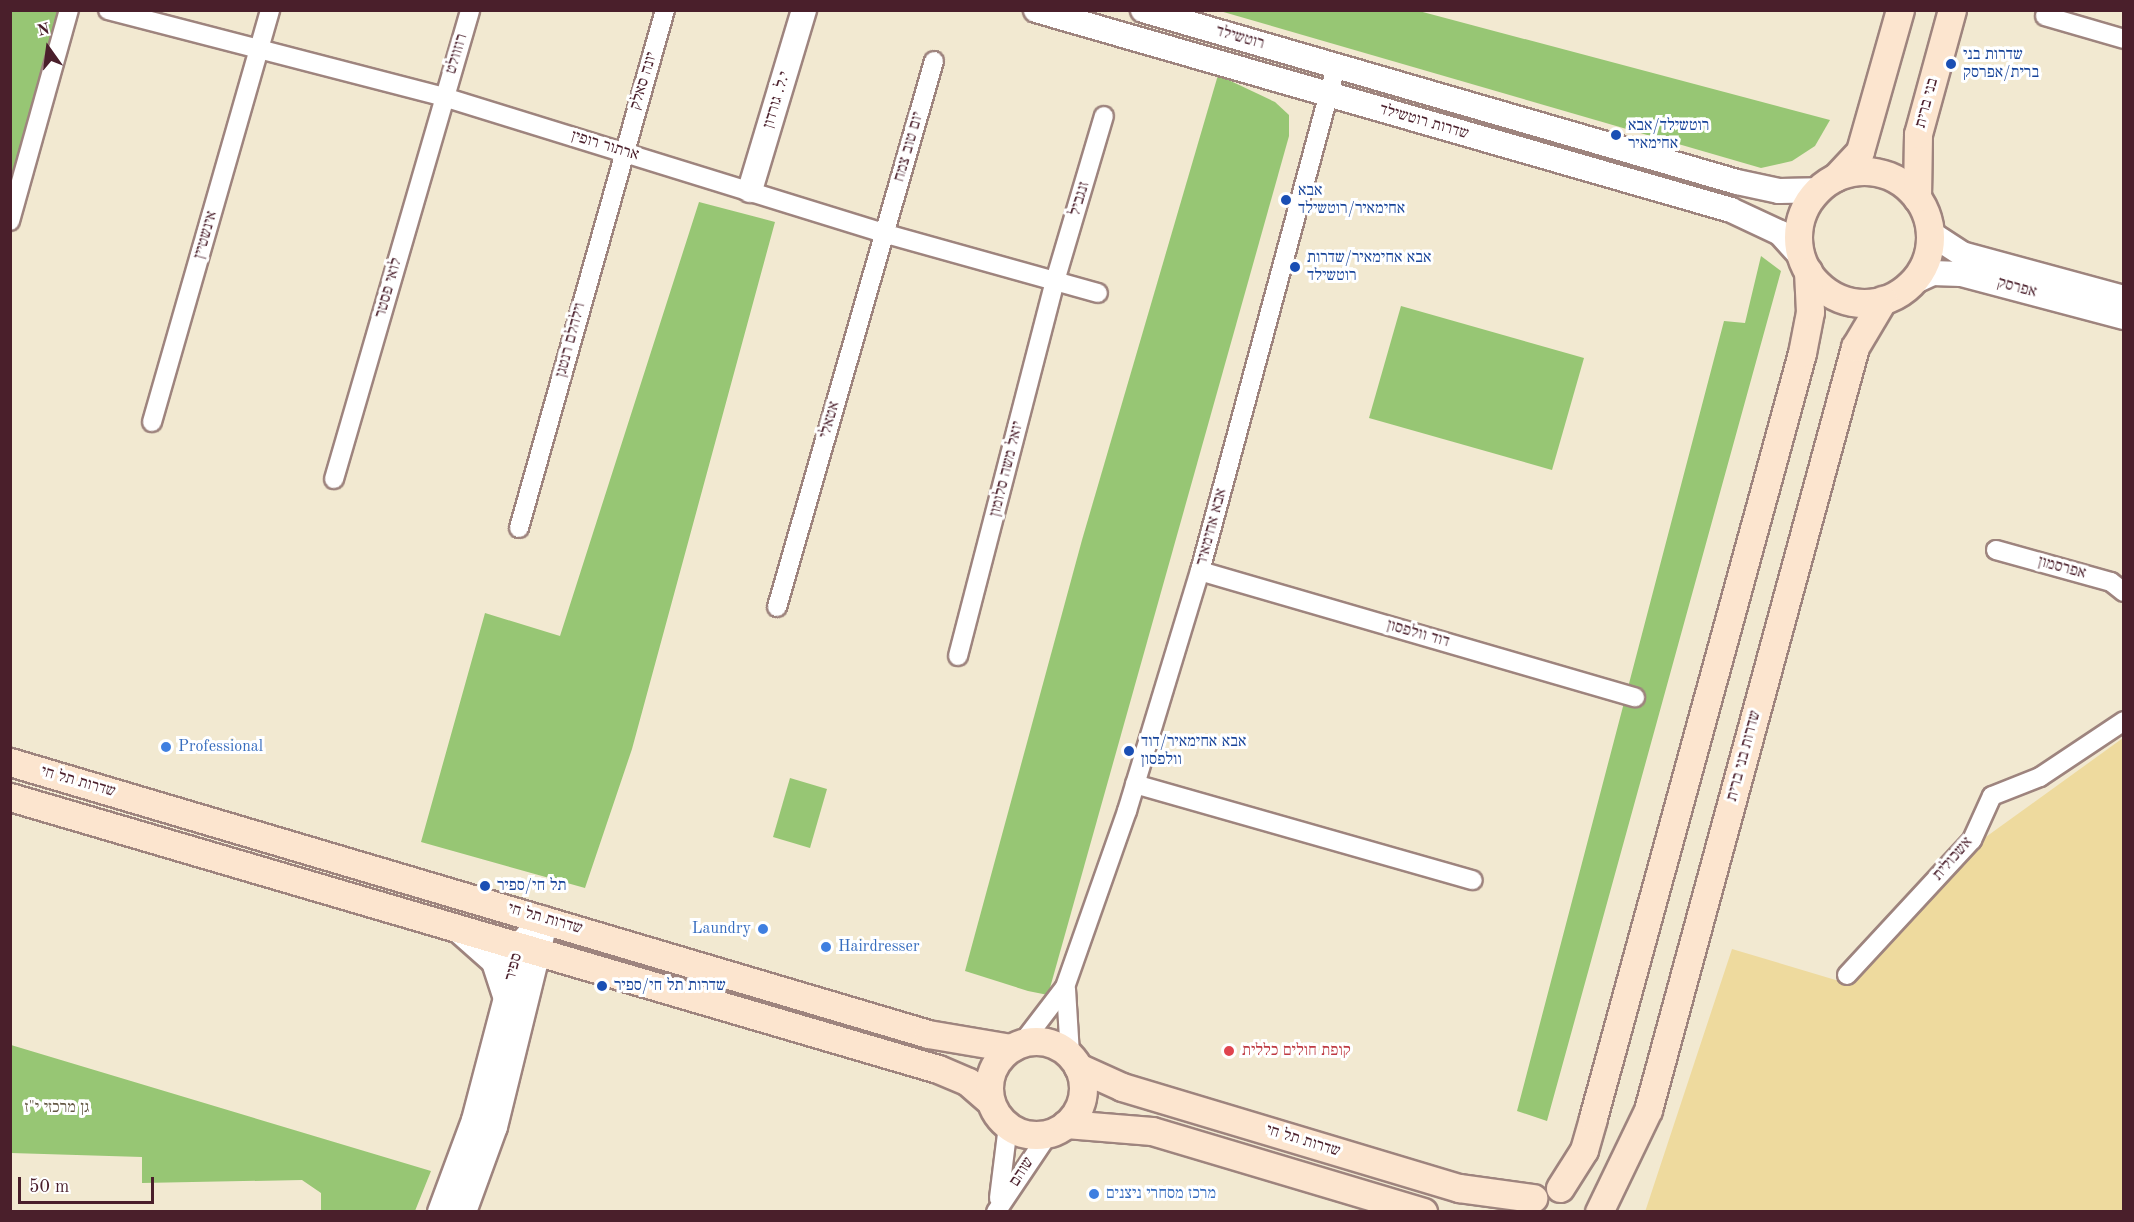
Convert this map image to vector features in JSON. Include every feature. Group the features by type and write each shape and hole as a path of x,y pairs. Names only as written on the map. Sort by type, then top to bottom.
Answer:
{"main road":[{"path":"1529,1205 1560,1188 1590,1129 1799,364 1810,312 1800,221 1827,184 1860,150 1900,10"},
{"name":"בני ברית","path":"1917,198 1918,134 1952,10"},
{"path":"1804,264 1833,295 1849,301 1883,300 1911,283 1926,260 1930,233 1917,198 1881,173 1827,184"},
{"name":"שדרות בני ברית","path":"1599,1212 1631,1155 1647,1110 1849,368 1883,300"},
{"name":"שדרות תל חי","path":"10,762 543,918 928,1034 1017,1045"},
{"name":"שדרות תל חי","path":"10,796 588,964 938,1069 968,1082 990,1101"},
{"path":"1049,1042 1074,1061 1082,1100 1058,1128 1030,1134 1008,1126 990,1101 991,1071 1017,1045 1049,1042"},
{"name":"שדרות תל חי","path":"1074,1061 1122,1087 1460,1188 1529,1205"},
{"name":"שדרות תל חי","path":"1058,1128 1152,1131 1423,1212"},
{"path":"1560,1188 1583,1194 1599,1212"}],"street":[{"path":"10,221 16,178 69,10"},
{"name":"ארתור רופין","path":"108,10 259,47 444,97 750,190 883,234 1098,293"},
{"name":"אינשטיין","path":"152,422 270,10"},
{"name":"רוזוולט","path":"444,97 470,10"},
{"name":"יונה סאלק","path":"622,152 665,10"},
{"name":"י.ל. גורדון","path":"750,190 804,10"},
{"name":"שדרות רוטשילד","path":"1036,10 1731,210 1780,233 1804,264"},
{"name":"רוטשילד","path":"1143,10 1336,67"},
{"path":"2045,16 2124,39"},
{"name":"יום טוב צמח","path":"883,234 934,61"},
{"name":"שדרות רוטשילד","path":"1336,67 1737,182 1779,191 1827,184"},
{"name":"אבא אחימאיר","path":"1074,1061 1064,1012 1067,981 1135,784 1200,571 1336,67"},
{"name":"לואי פסטר","path":"334,479 444,97"},
{"name":"זנגביל","path":"1055,281 1104,116"},
{"name":"וילהלם רנטגן","path":"519,528 622,152"},
{"name":"אפרסק","path":"1930,233 1962,254 2124,298"},
{"name":"אטאלי","path":"777,607 883,234"},
{"name":"אפרסק","path":"1911,283 1932,273 1961,274 2124,317"},
{"name":"יואל משה סלומון","path":"958,656 1055,281"},
{"name":"אפרסמון","path":"1996,550 2102,579 2124,592"},
{"name":"דוד וולפסון","path":"1200,571 1635,697"},
{"name":"אשכולית","path":"1847,975 1972,840 1992,795 2040,777 2124,721"},
{"path":"1135,784 1473,880"},
{"name":"ספיר","path":"440,1212 474,1120 530,949 543,918"},
{"path":"448,924 486,952 514,1002 550,969 588,964"},
{"name":"אבא אחימאיר","path":"1017,1045 1067,981"},
{"name":"ספיר","path":"464,1212 495,1127 514,1002"},
{"name":"שוהם","path":"995,1212 1007,1166 1008,1126"},
{"name":"שוהם","path":"995,1212 1058,1128"}],"green space":[{"path":"11,11 69,11 21,180 11,176"},
{"path":"1220,11 1419,11 1830,120 1815,146 1792,161 1761,168"},
{"path":"1218,75 1275,102 1289,115 1289,136 1048,995 965,971 1082,540"},
{"path":"699,202 775,222 632,749 585,888 421,842 485,613 560,636"},
{"path":"1761,256 1781,271 1547,1121 1517,1111 1724,321 1745,323"},
{"path":"1401,306 1584,358 1552,470 1369,418"},
{"path":"790,778 827,789 810,848 773,837"},
{"name":"גן מרכזי י\"ז","path":"11,1045 431,1171 415,1211 321,1212 321,1193 302,1180 142,1183 142,1157 11,1153"}],"sand":[{"path":"2123,738 2123,1211 1645,1212 1732,949 1849,984 1983,839"}],"place":[{"name":"שדרות בני ברית/אפרסק","path":"1951,64"},
{"name":"רוטשילד/אבא אחימאיר","path":"1616,135"},
{"name":"אבא אחימאיר/רוטשילד","path":"1286,200"},
{"name":"אבא אחימאיר/שדרות רוטשילד","path":"1295,267"},
{"name":"Professional","path":"166,747"},
{"name":"אבא אחימאיר/דוד וולפסון","path":"1129,751"},
{"name":"תל חי/ספיר","path":"485,886"},
{"name":"Laundry","path":"763,929"},
{"name":"Hairdresser","path":"826,947"},
{"name":"שדרות תל חי/ספיר","path":"602,986"},
{"name":"קופת חולים כללית","path":"1229,1051"},
{"name":"מרכז מסחרי ניצנים","path":"1094,1194"}]}
